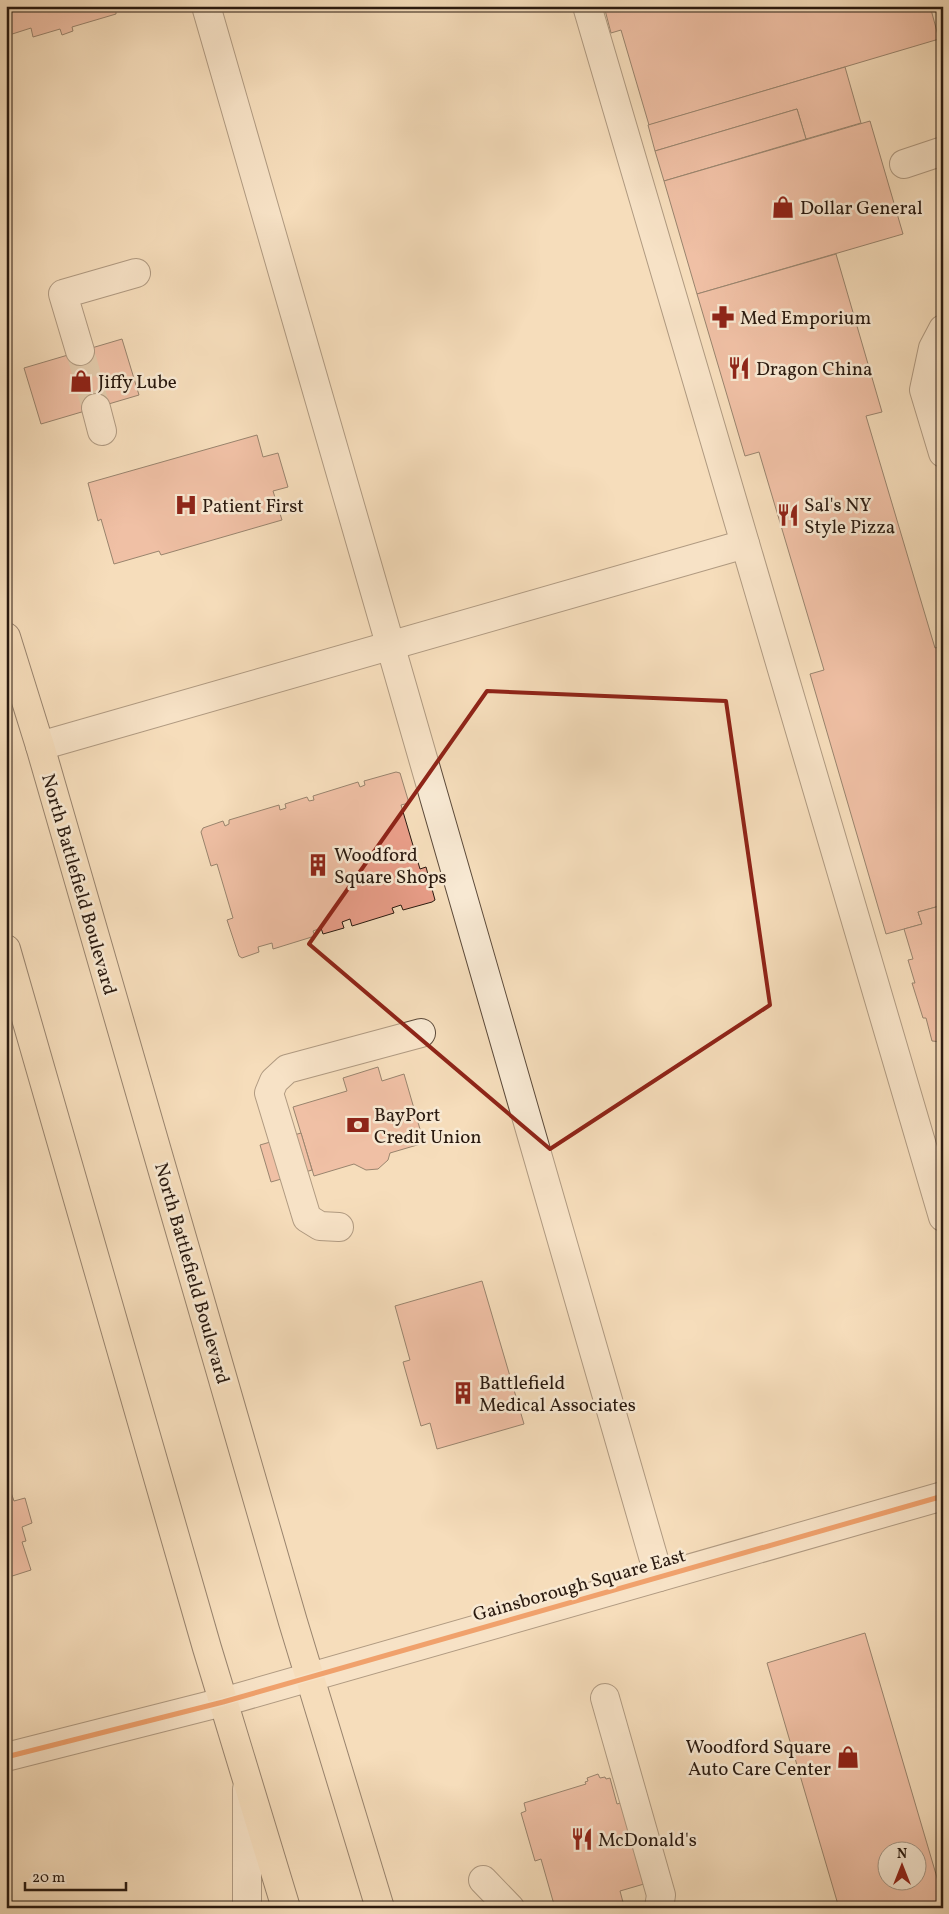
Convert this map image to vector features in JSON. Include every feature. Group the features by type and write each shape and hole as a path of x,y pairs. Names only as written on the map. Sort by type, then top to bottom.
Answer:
{"main road":[{"name":"North Battlefield Boulevard","path":"6,637 40,746 310,1677 380,1908"},
{"path":"6,949 223,1702 286,1908"}],"street":[{"path":"206,6 659,1577"},
{"path":"587,6 943,1216"},
{"path":"904,164 943,151"},
{"path":"80,352 63,294 136,273"},
{"path":"943,329 933,348 924,390 943,453"},
{"path":"40,746 745,544"},
{"path":"339,1227 320,1226 307,1218 269,1094 274,1081 287,1069 421,1033"},
{"name":"Gainsborough Square East","path":"6,1757 223,1702 943,1496"},
{"path":"605,1698 661,1895 659,1908"},
{"path":"247,1783 247,1908"},
{"path":"483,1880 510,1908"}],"highlighted area":[{"path":"487,691 726,701 770,1005 550,1149 309,944"}],"building":[{"path":"6,6 128,6 128,8 116,11 116,14 72,27 73,31 62,35 60,29 33,37 31,28 6,36"},
{"path":"604,6 930,6 939,39 649,125 621,30 611,33"},
{"path":"845,67 861,123 806,139 797,109 655,151 648,125"},
{"path":"797,109 806,139 664,181 655,151"},
{"name":"Dollar General","path":"870,121 903,234 697,294 664,181"},
{"path":"836,254 882,412 866,416 935,648 943,646 943,905 918,912 922,924 886,934 810,674 824,670 759,452 745,456 697,294"},
{"name":"Jiffy Lube","path":"122,339 139,395 41,424 24,368"},
{"name":"Patient First","path":"257,435 263,457 278,453 288,487 273,491 282,520 161,555 159,551 114,564 101,519 98,521 88,483"},
{"name":"Woodford Square Shops","path":"396,772 400,773 409,803 401,805 420,869 426,867 435,900 403,910 401,905 392,908 394,913 352,926 350,919 342,922 344,928 323,934 321,928 313,931 315,936 273,949 272,943 258,947 259,952 242,958 239,956 227,920 233,918 217,864 211,866 201,832 203,828 223,821 225,826 229,824 229,820 279,805 280,810 286,808 285,804 307,797 309,801 314,800 313,796 358,782 360,787 365,785 364,781"},
{"path":"943,905 943,1042 932,1041 926,1018 923,1018 912,983 915,983 908,960 913,959 904,929 922,924 918,912"},
{"name":"BayPort Credit Union","path":"378,1067 382,1081 404,1074 424,1143 390,1153 388,1160 378,1169 366,1170 354,1164 314,1176 293,1107 347,1091 343,1078"},
{"path":"301,1133 312,1170 271,1182 260,1145"},
{"name":"Battlefield Medical Associates","path":"482,1281 524,1424 437,1449 430,1423 421,1426 403,1362 410,1360 395,1306"},
{"path":"9,1487 14,1501 25,1498 32,1523 22,1527 26,1541 22,1542 31,1570 6,1578 6,1488"},
{"name":"Woodford Square Auto Care Center","path":"865,1633 943,1898 943,1908 839,1908 767,1663"},
{"name":"McDonald's","path":"598,1774 600,1778 610,1778 617,1804 628,1801 651,1871 641,1875 644,1884 620,1891 624,1906 573,1908 572,1905 555,1908 541,1859 535,1861 521,1813 526,1811 524,1803 586,1784 587,1778"}],"tunnel":[{"path":"80,351 96,408"}],"cycle path":[{"path":"6,1757 223,1702 943,1496"}],"place":[{"name":"Dollar General","path":"783,207"},
{"name":"Med Emporium","path":"723,317"},
{"name":"Dragon China","path":"739,368"},
{"name":"Jiffy Lube","path":"81,381"},
{"name":"Patient First","path":"186,505"},
{"name":"Sal's NY Style Pizza","path":"788,515"},
{"name":"Woodford Square Shops","path":"318,865"},
{"name":"BayPort Credit Union","path":"358,1125"},
{"name":"Battlefield Medical Associates","path":"463,1393"},
{"name":"Woodford Square Auto Care Center","path":"848,1757"},
{"name":"McDonald's","path":"582,1839"}]}
